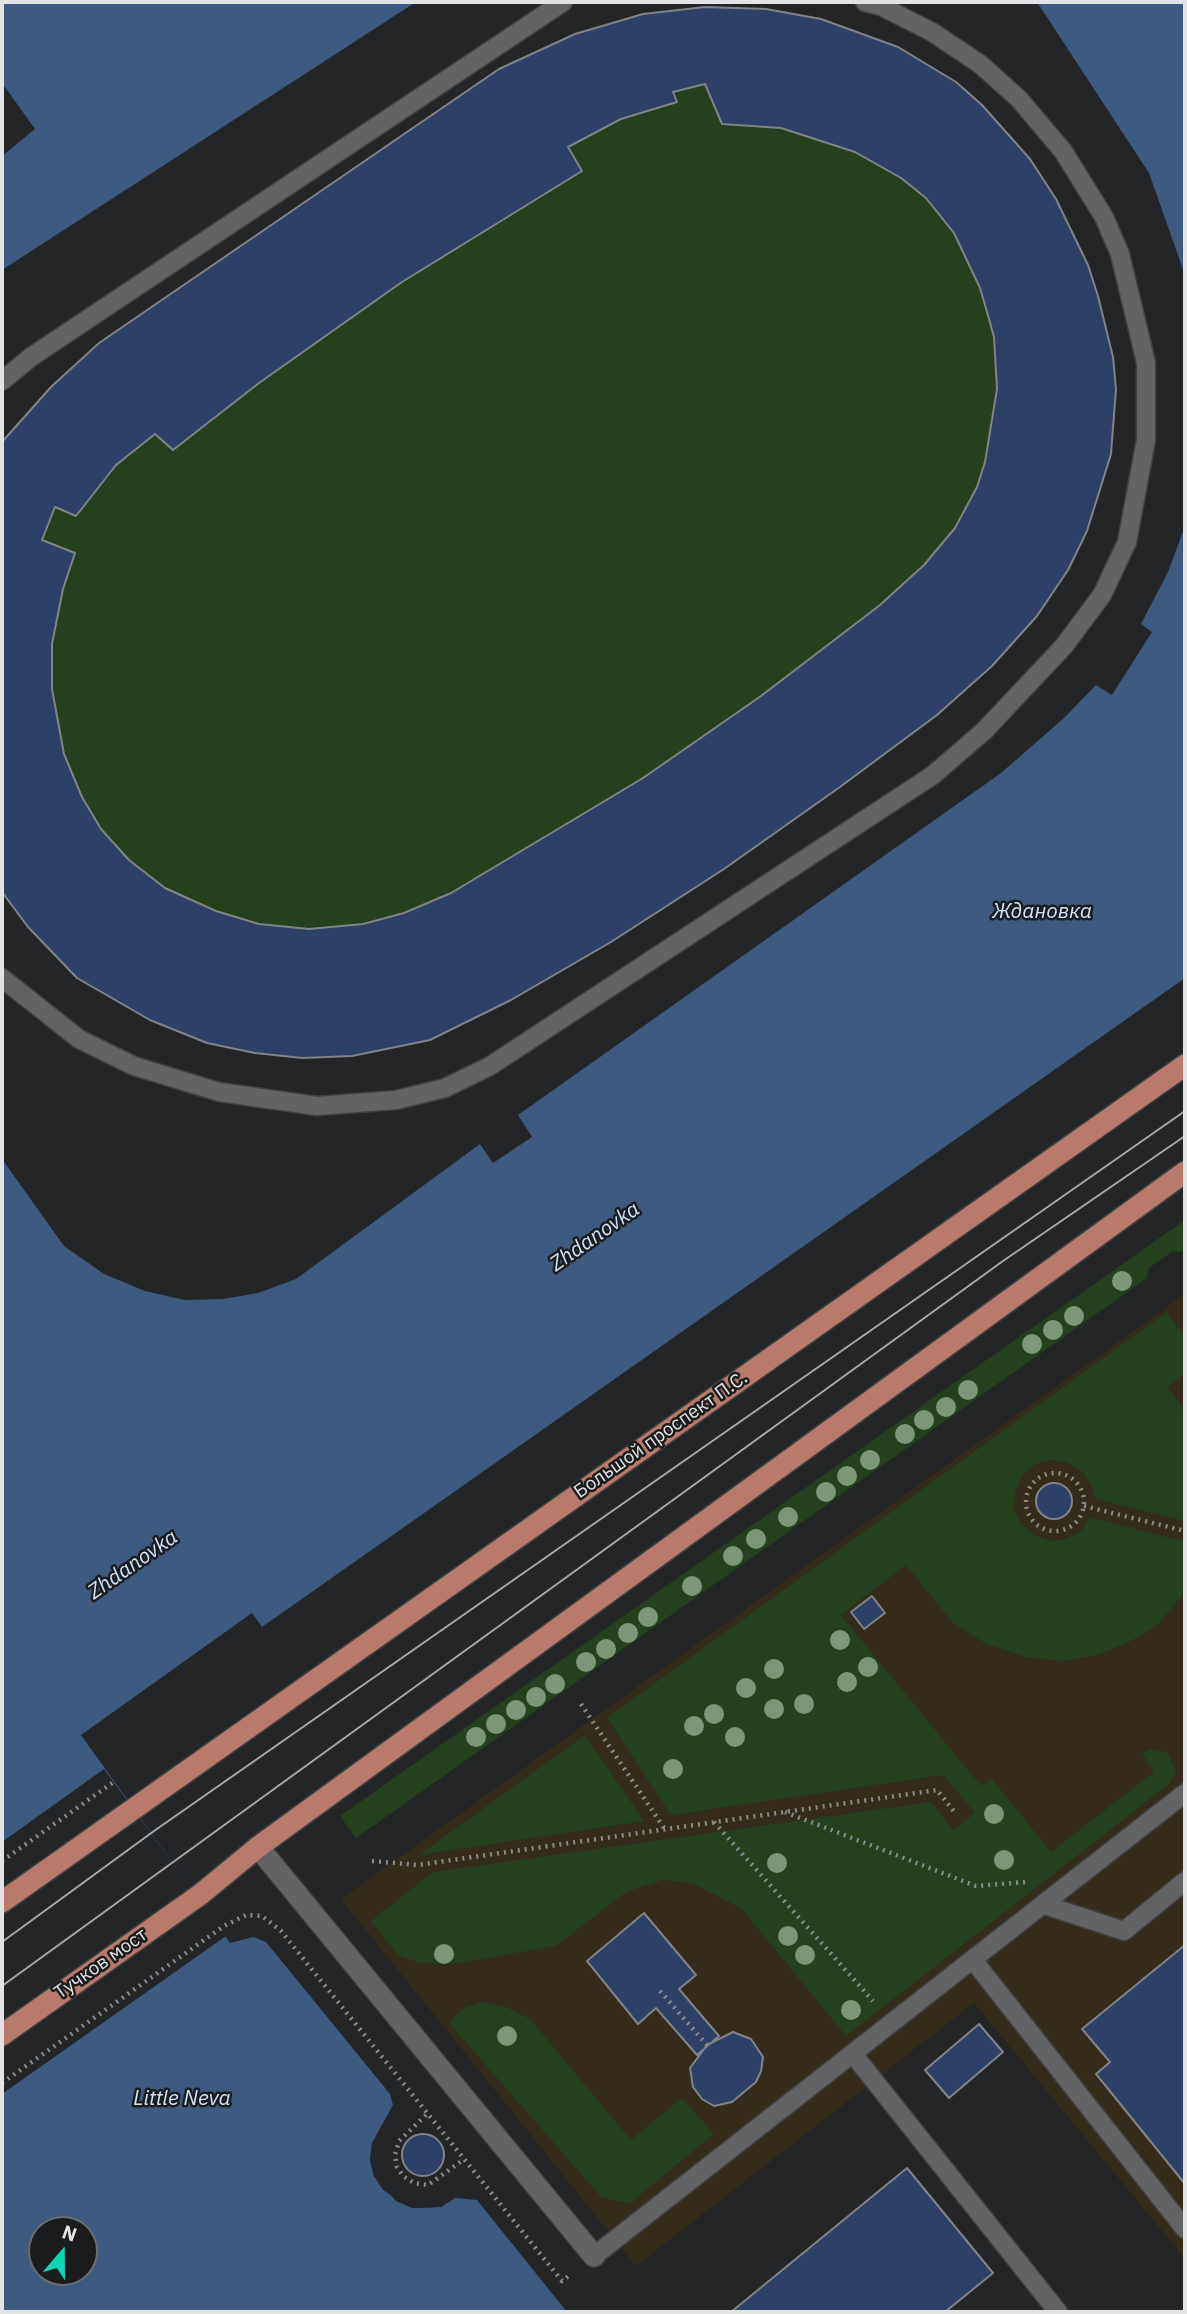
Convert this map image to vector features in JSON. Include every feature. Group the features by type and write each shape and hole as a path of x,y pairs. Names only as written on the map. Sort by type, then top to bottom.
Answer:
{"main road":[{"name":"Большой проспект П.С.","path":"2,1902 1185,1065"},
{"path":"258,1847 1185,1172"},
{"name":"Тучков мост","path":"2,2035 201,1894 258,1847"}],"street":[{"path":"258,1847 594,2256"}],"lane":[{"path":"2,381 31,357 563,2"},
{"path":"2,978 79,1039 134,1066 219,1092 317,1106 396,1100 444,1088 490,1066 933,775 984,731 1064,646 1102,595 1127,542 1146,440 1146,363 1120,254 1104,217 1063,151 1019,99 980,64 932,32 881,6 865,2"},
{"path":"594,2256 1185,1793"},
{"path":"1045,1905 1124,1931 1185,1881"},
{"path":"973,1960 1185,2229"},
{"path":"853,2054 1058,2312"}],"path":[{"path":"1056,1473 1075,1480 1083,1492 1084,1506 1079,1520 1068,1529 1054,1532 1040,1528 1030,1518 1025,1504 1027,1490 1035,1479 1056,1473"},
{"path":"1084,1506 1185,1531"},
{"path":"581,1704 664,1828"},
{"path":"2,1861 115,1781"},
{"path":"372,1861 417,1865 937,1790 956,1814"},
{"path":"784,1812 976,1886 1027,1882"},
{"path":"713,1821 893,2023"},
{"path":"2,2083 223,1926 246,1915 262,1916 281,1931 426,2115 562,2281 594,2256"},
{"path":"660,1991 708,2045"},
{"path":"426,2115 399,2141 395,2155 397,2167 403,2176 414,2183 428,2185 463,2160"}],"shaded area":[{"path":"1185,1294 1185,2259 974,2003 636,2266 341,1899"}],"green space":[{"path":"705,7 766,9 821,19 898,47 956,82 982,105 1030,159 1056,199 1088,265 1098,296 1113,357 1116,389 1111,454 1087,531 1068,570 1037,616 992,666 840,787 724,869 611,942 511,1000 430,1040 352,1056 302,1058 255,1053 207,1043 150,1020 77,978 28,927 2,892 2,442 51,387 99,343 499,69 575,34 643,14"},
{"path":"1185,1220 1185,1252 1173,1251 1149,1268 1147,1278 356,1838 340,1816"},
{"path":"1167,1312 1185,1337 1185,1374 1168,1387 1185,1412 1185,1521 1095,1499 1091,1485 1082,1471 1067,1462 1050,1460 1034,1465 1022,1476 1015,1492 1014,1509 1021,1524 1034,1535 1050,1541 1066,1539 1081,1531 1090,1517 1185,1542 1185,1592 1156,1626 1129,1642 1097,1655 1063,1661 1026,1657 986,1644 952,1622 906,1565 841,1615 981,1786 992,1779 1051,1852 1154,1772 1142,1753 1152,1749 1168,1753 1176,1771 1169,1784 846,2036 741,1908 692,1883 662,1880 626,1892 556,1946 451,1964 421,1963 398,1955 371,1921 433,1872 931,1802 953,1830 975,1813 943,1775 671,1815 607,1718"},
{"path":"585,1735 644,1821 419,1855"},
{"path":"482,2002 506,2007 530,2019 631,2140 682,2098 714,2134 630,2203 602,2198 449,2023 462,2009"}],"water":[{"path":"2,2 416,2 2,270 2,156 35,129 2,83"},
{"path":"1037,2 1185,2 1185,275 1149,173"},
{"path":"1185,526 1185,978 262,1627 252,1613 81,1735 230,1943 253,1937 266,1942 390,2094 393,2105 372,2143 370,2160 374,2176 396,2201 412,2208 441,2207 455,2198 477,2200 567,2312 2,2312 2,1159 64,1246 104,1274 145,1291 185,1300 223,1299 258,1293 296,1279 480,1144 493,1163 532,1137 518,1115 1001,773 1064,718 1096,685 1112,695 1152,632 1141,624 1168,572"}],"pier":[{"path":"104,1769 226,1936 2,2094 2,1842"},
{"path":"387,2117 389,2120 375,2144 374,2160 386,2188 413,2205 427,2206 453,2195 455,2198 441,2207 412,2208 383,2190 374,2176 370,2160 372,2144"}],"building":[{"path":"705,7 766,9 821,19 898,47 956,82 982,105 1030,159 1056,199 1088,265 1113,357 1116,389 1111,454 1087,531 1068,570 1037,616 992,666 937,715 840,787 724,869 611,942 511,1000 430,1040 352,1056 302,1058 255,1053 207,1043 150,1020 77,978 28,927 2,892 2,442 51,387 99,343 499,69 575,34 643,14","holes":["705,84 722,124 781,128 855,152 901,178 926,198 954,233 980,288 994,337 997,389 985,462 977,487 955,528 924,565 880,605 761,696 643,778 451,893 404,913 363,924 309,929 259,924 216,911 165,888 129,860 101,829 82,797 64,754 52,689 52,644 63,589 75,553 42,540 55,507 76,516 116,465 155,434 173,450 259,383 402,282 582,171 568,147 621,119 677,102 673,92"]},
{"path":"1054,1483 1067,1488 1072,1501 1067,1514 1054,1519 1041,1514 1036,1501 1041,1488"},
{"path":"872,1596 885,1613 864,1629 851,1612"},
{"path":"644,1913 696,1975 679,1989 719,2036 697,2055 656,2008 638,2024 587,1961"},
{"path":"1185,1945 1185,2184 1096,2074 1110,2062 1082,2029"},
{"path":"979,2024 1003,2052 949,2098 925,2070"},
{"path":"733,2032 751,2039 763,2057 761,2071 756,2082 732,2102 714,2106 702,2099 693,2087 690,2068 707,2045"},
{"path":"423,2134 438,2140 444,2155 438,2170 423,2176 408,2170 402,2155 408,2140"},
{"path":"907,2168 993,2273 945,2312 731,2312"}],"tram line":[{"path":"2,1942 154,1831 1185,1111"},
{"path":"2,1986 1003,1261 1185,1136"}],"water label":[{"name":"Ждановка","path":"1042,912"},
{"name":"Zhdanovka","path":"595,1237"},
{"name":"Zhdanovka","path":"133,1565"},
{"name":"Little Neva","path":"182,2099"}]}
